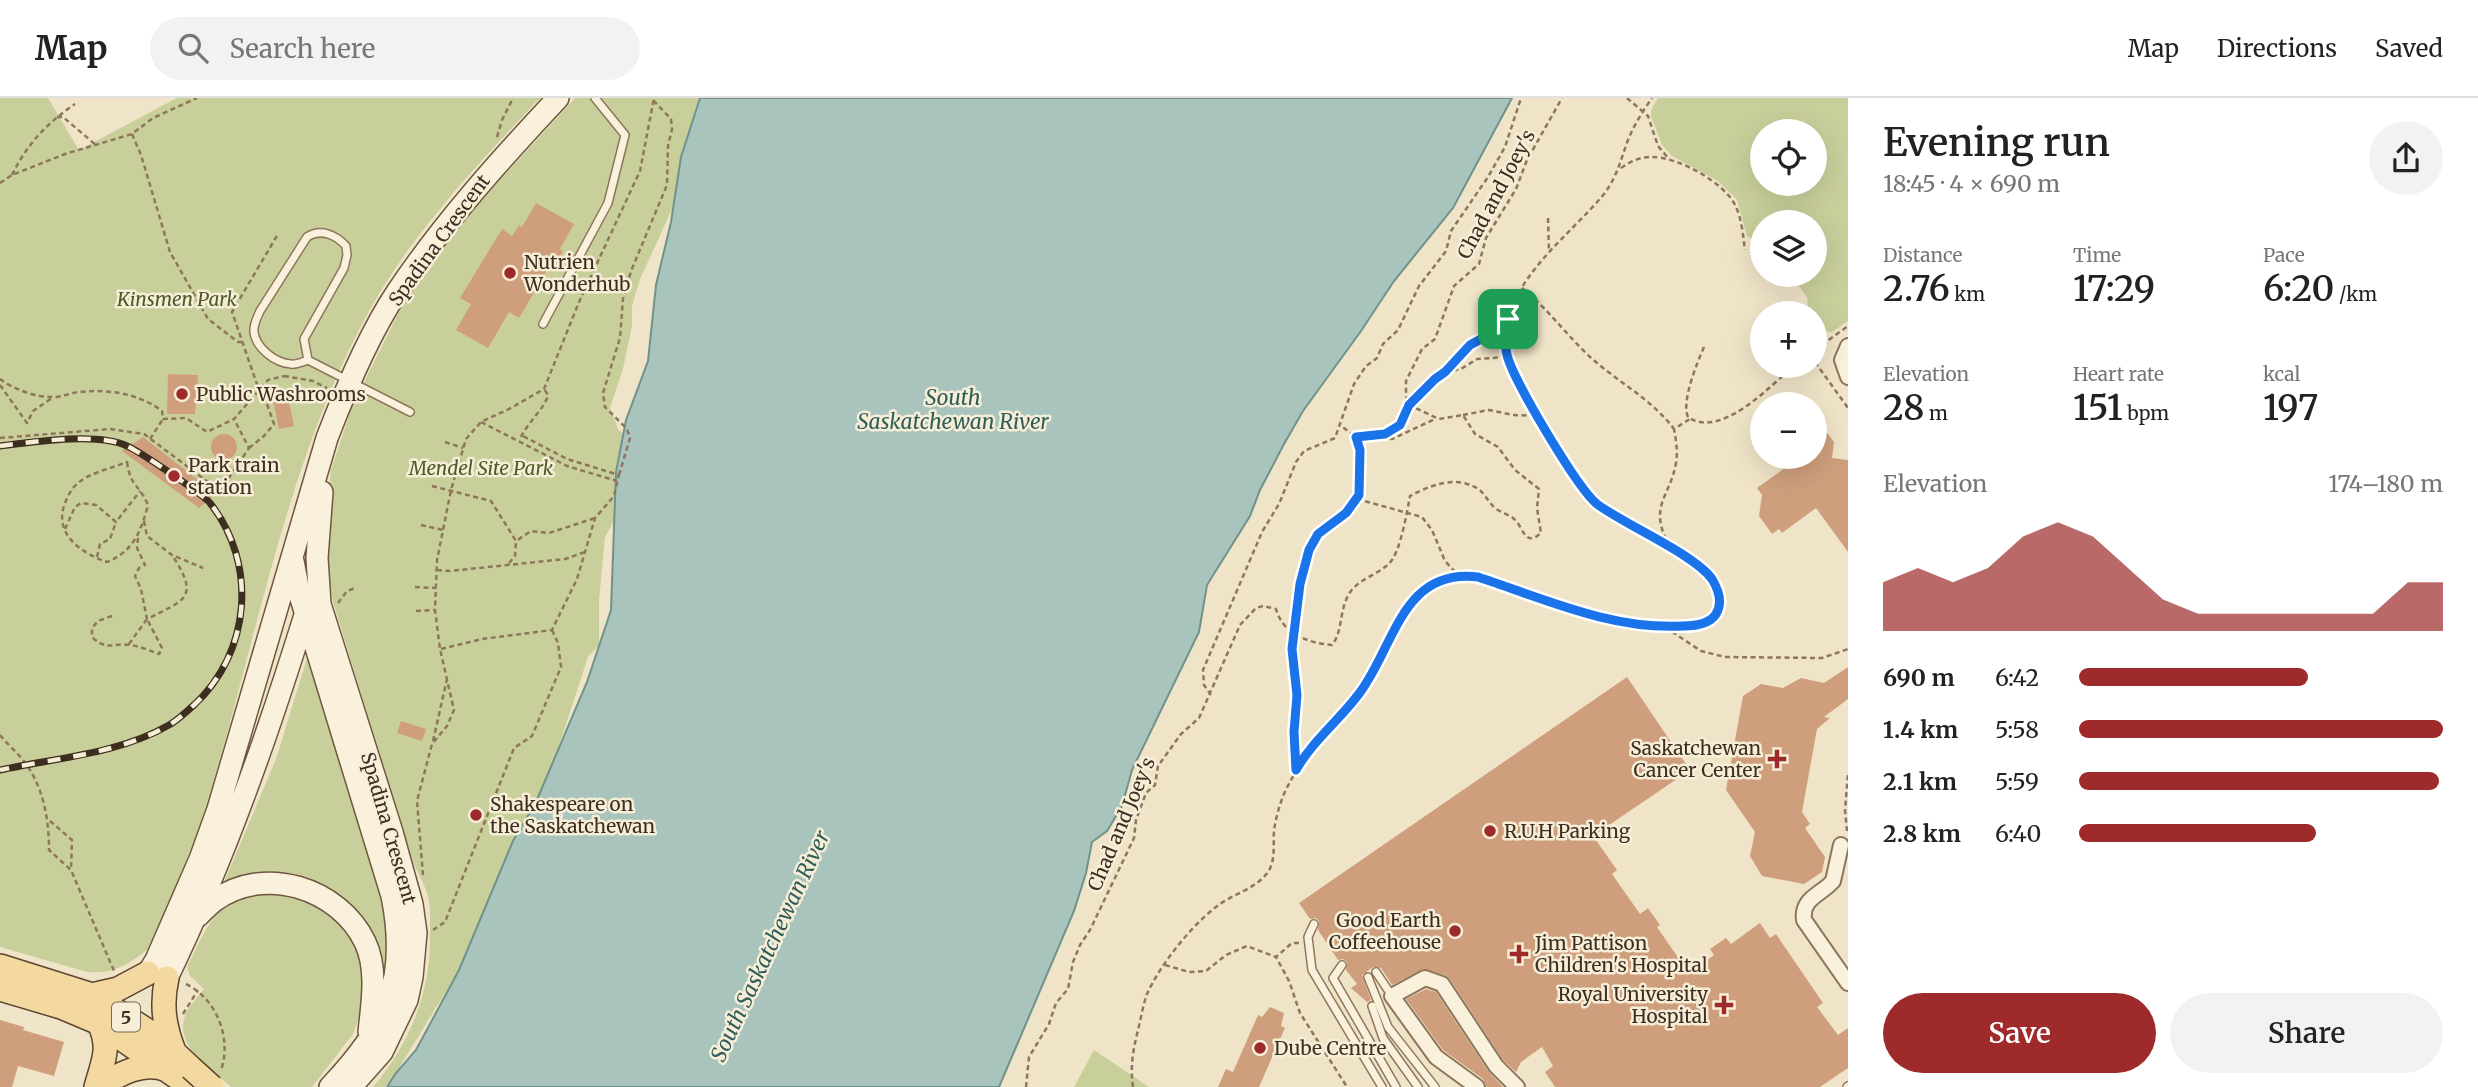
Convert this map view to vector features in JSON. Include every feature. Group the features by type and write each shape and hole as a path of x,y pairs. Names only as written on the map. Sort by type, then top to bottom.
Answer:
{"main road":[{"name":"5","path":"0,966 92,995 174,1051 187,1077"},
{"path":"92,995 164,977 163,1010 167,1034 174,1051"},
{"name":"5","path":"0,989 61,1007 99,1023 187,1077 216,1080"},
{"path":"97,1087 107,1048 99,1023"},
{"path":"97,1087 117,1075 149,1067 163,1068 187,1077"}],"street":[{"name":"Spadina Crescent","path":"164,977 156,960 218,809 327,438 350,383 395,295 443,229 495,166 558,98"},
{"path":"1848,346 1842,360 1848,377"},
{"name":"Spadina Crescent","path":"164,977 197,917 261,752 306,612 317,558 327,438"},
{"name":"Spadina Crescent","path":"293,558 299,592 378,846 397,920 399,944 397,971 380,1024 368,1045 331,1087"},
{"name":"Spadina Crescent","path":"317,558 320,604 392,832 412,904 416,933 407,1000 382,1052 351,1087"},
{"path":"1844,840 1833,881 1810,898 1803,912 1804,920 1848,983"},
{"path":"197,917 215,900 249,886 294,885 335,905 360,934 371,965 372,998 368,1045"},
{"path":"1477,1087 1436,1057 1392,996 1425,978 1442,985 1496,1066 1517,1087"}],"lane":[{"path":"543,324 608,203 625,135 595,98"},
{"path":"308,360 304,339 346,261 346,246 329,234 313,234 307,237 254,324 256,339 266,353 291,364 308,360 410,412"},
{"path":"1314,924 1308,937 1312,970 1382,1087"},
{"path":"1342,965 1333,978 1396,1087"},
{"path":"1376,972 1392,996"},
{"path":"1368,977 1388,1027 1434,1087"},
{"path":"1372,1006 1383,1038 1418,1087"}],"path":[{"path":"0,183 12,175 65,154 132,134 153,118 197,98"},
{"path":"495,142 513,98"},
{"path":"1211,695 1204,685 1203,670 1262,532 1279,504 1296,462 1304,451 1335,438 1354,384 1366,366 1377,358 1383,344 1398,330 1419,286 1446,251 1451,231 1488,177 1505,146 1521,98"},
{"name":"Chad and Joey's","path":"1409,405 1406,381 1422,349 1435,339 1454,286 1479,264 1486,238 1516,189 1527,160 1562,98"},
{"path":"1627,98 1648,116 1658,146 1669,159"},
{"path":"1133,1087 1130,1064 1144,1004 1152,985 1185,937 1216,906 1268,873 1272,864 1279,807 1296,770 1363,688 1408,607 1433,585 1442,579 1478,577 1606,620 1639,626 1698,625 1717,613 1719,596 1710,577 1592,500 1578,484 1507,357 1508,319 1522,288 1549,252 1604,194 1619,169 1628,139 1652,98"},
{"path":"432,744 447,726 454,710 440,649 435,610 436,587 451,490 466,439 481,422 544,389 575,312 640,171 654,99"},
{"path":"552,630 577,579 595,517 614,496 629,438 627,429 605,407 603,393 620,338 623,299 631,271 667,185 671,119 654,99"},
{"path":"12,175 23,153 56,117 75,104"},
{"path":"56,117 63,117 96,145"},
{"path":"132,134 141,155 170,252 208,319 238,342 242,342"},
{"path":"1619,169 1642,158 1669,159 1697,172 1727,194 1736,205 1745,250"},
{"path":"1548,218 1549,252"},
{"path":"0,438 110,429 144,434 220,491 249,448 274,424 267,404 258,390 232,312 278,234"},
{"path":"1522,288 1586,353 1642,395 1674,429 1677,443 1676,465 1659,508 1672,550"},
{"path":"1356,437 1385,434 1400,425 1409,405 1435,379 1470,345 1484,338 1508,319"},
{"path":"1827,341 1848,326"},
{"path":"1484,338 1506,348"},
{"path":"1704,347 1686,413 1697,423 1710,423 1739,411 1780,378"},
{"path":"1445,372 1455,372 1477,359 1507,357"},
{"path":"163,419 186,418 207,432 234,419 268,380 285,376 313,381 324,385 328,390"},
{"path":"1826,378 1848,408"},
{"path":"0,379 9,387 52,398"},
{"path":"0,385 27,423 33,411 52,398 76,392 125,393 151,402 162,411 163,419 150,439"},
{"path":"519,440 527,423 546,403 548,396 544,389"},
{"path":"1409,405 1437,418"},
{"path":"1370,435 1392,439 1437,418 1489,410 1513,415 1539,416"},
{"path":"1293,634 1332,645 1338,638 1341,611 1350,591 1392,560 1410,496 1425,488 1464,482 1485,492 1494,508 1515,519 1524,535 1530,538 1541,533 1537,508 1539,489 1515,470 1498,447 1475,434 1463,415"},
{"path":"234,419 249,448"},
{"path":"1674,429 1690,419"},
{"path":"481,422 567,466 617,481"},
{"path":"1296,770 1294,732 1297,695 1292,649 1300,584 1309,550 1318,534 1346,513 1357,499 1360,450 1356,437 1340,425"},
{"path":"522,435 567,459 618,475"},
{"path":"445,442 463,448"},
{"path":"112,616 98,621 92,628 92,636 100,644 115,647 129,644 159,654 162,648 147,619 141,589 135,576 139,568 145,565 137,548 148,505 129,479 127,462 87,476 68,494 61,513 64,530 75,545 107,562 129,550 138,538"},
{"path":"432,486 491,501 516,541 515,556 509,564"},
{"path":"97,558 100,544 110,539 116,522 140,491"},
{"path":"1357,499 1422,517 1432,530 1445,561 1460,576"},
{"path":"64,530 75,507 81,503 96,505 116,522"},
{"path":"516,541 530,531 549,533 595,517"},
{"path":"144,520 147,536 172,555 203,568"},
{"path":"421,525 443,530"},
{"path":"437,570 450,571 565,559 586,552"},
{"path":"129,644 147,619 180,603 186,596 188,589 181,568 172,555"},
{"path":"415,587 436,587"},
{"name":"Chad and Joey's","path":"1026,1087 1029,1057 1049,1024 1056,1003 1068,989 1073,962 1080,945 1135,838 1136,820 1146,793 1155,785 1158,766 1181,734 1199,718 1240,625 1251,611 1263,606 1276,609 1279,619 1293,634"},
{"path":"416,611 435,610"},
{"path":"1665,627 1701,651 1725,657 1822,658 1848,649"},
{"path":"440,649 482,639 552,630"},
{"path":"427,933 445,922 514,748 532,736 561,667 558,643 552,630"},
{"path":"424,880 417,801 448,677"},
{"path":"0,734 33,776 49,820 49,850 71,870 116,976"},
{"path":"1844,840 1848,773"},
{"path":"49,820 72,840 71,870"},
{"path":"1276,957 1292,943 1309,943"},
{"path":"1165,965 1189,972 1206,971 1226,955 1247,946 1276,957 1289,981 1300,1013 1347,1087"},
{"path":"164,977 198,990 217,1018 225,1040 226,1056 216,1080"}],"green space":[{"name":"Kinsmen Park","path":"0,98 48,98 79,150 177,98 540,98 442,206 398,264 361,326 310,443 290,504 222,751 192,847 148,949 127,964 105,972 87,972 0,947"},
{"name":"Mendel Site Park","path":"575,98 701,98 691,158 674,205 640,279 632,306 632,326 623,369 610,408 618,429 635,445 618,514 605,537 599,601 599,645 588,657 538,810 459,970 396,1073 385,1087 373,1087 398,1053 416,1016 427,977 430,911 427,893 413,862 333,602 326,556 325,522 331,470 353,404 407,296 466,217"},
{"path":"1658,98 1848,98 1848,321 1832,332 1827,331 1827,301 1807,301 1800,287 1827,287 1827,210 1750,210 1750,238 1747,236 1737,200 1718,181 1672,156 1662,145 1651,110"},
{"path":"308,655 385,901 389,963 380,994 345,901 330,890 301,877 222,887 276,759"},
{"path":"270,890 308,896 346,925 364,962 362,1009 353,1034 312,1087 231,1087 197,1057 185,1038 185,1016 204,989 190,976 187,967 202,937 216,915 225,907 236,900"},
{"path":"1094,1050 1149,1087 1074,1087"}],"water":[{"name":"South Saskatchewan River","path":"700,98 1512,98 1453,208 1394,281 1303,411 1260,490 1250,516 1207,585 1199,632 1132,770 1122,806 1107,831 1092,842 1074,911 999,1087 387,1087 416,1050 459,970 513,841 536,802 587,682 611,610 616,472 626,420 648,361 656,285 671,222 681,157"}],"building":[{"name":"Nutrien Wonderhub","path":"536,203 574,224 560,249 563,251 557,262 553,260 519,318 509,312 488,348 456,330 471,304 460,298 502,229 512,236 519,225 522,227"},
{"name":"Public Washrooms","path":"168,374 198,375 195,414 167,414"},
{"path":"287,392 294,426 279,429 272,395"},
{"path":"1827,433 1834,442 1832,458 1848,460 1848,552 1816,508 1782,533 1779,529 1772,534 1759,516 1762,495 1757,488 1783,469 1827,469"},
{"path":"224,434 233,438 237,447 233,456 224,460 215,456 211,447 215,438"},
{"name":"Park train station","path":"143,437 216,494 199,508 122,451"},
{"path":"1848,667 1848,699 1824,717 1830,718 1817,729 1802,812 1810,824 1805,828 1825,857 1822,872 1804,884 1762,876 1750,856 1755,832 1726,790 1743,696 1761,684 1783,688 1801,678 1824,683"},
{"path":"1627,677 1690,770 1593,836 1617,870 1612,874 1640,914 1648,908 1660,925 1657,927 1684,966 1688,965 1692,971 1714,955 1710,949 1726,938 1731,944 1760,923 1770,938 1776,934 1823,1003 1817,1007 1838,1035 1848,1028 1848,1068 1820,1087 1555,1087 1545,1072 1553,1066 1542,1047 1521,1062 1516,1072 1503,1060 1445,975 1424,969 1392,985 1381,968 1373,967 1362,975 1371,1000 1367,1002 1351,988 1357,984 1346,970 1347,962 1338,960 1318,930 1319,921 1316,918 1310,919 1299,903"},
{"path":"401,721 426,729 422,741 397,733"},
{"path":"1426,989 1436,992 1488,1071 1503,1087 1487,1087 1483,1079 1443,1050 1406,999"},
{"name":"Dube Centre","path":"1270,1007 1284,1013 1281,1026 1285,1028 1259,1087 1218,1087 1226,1069 1233,1072 1258,1015 1262,1017"},
{"path":"0,1020 64,1042 54,1076 18,1066 12,1087 0,1087"}],"railway":[{"path":"0,446 65,439 99,440 127,446 157,464 210,503 225,527 236,553 241,580 237,634 227,660 213,684 182,716 150,735 129,743 0,770"}],"place":[{"name":"Nutrien Wonderhub","path":"510,273"},
{"name":"Public Washrooms","path":"182,394"},
{"name":"Park train station","path":"174,476"},
{"name":"Saskatchewan Cancer Center","path":"1777,759"},
{"name":"Shakespeare on the Saskatchewan","path":"476,815"},
{"name":"R.U.H Parking","path":"1490,831"},
{"name":"Good Earth Coffeehouse","path":"1455,931"},
{"name":"Jim Pattison Children's Hospital","path":"1519,954"},
{"name":"Royal University Hospital","path":"1724,1005"},
{"name":"Dube Centre","path":"1260,1048"}],"route":[{"path":"1508,319 1505,341 1507,357 1578,484 1600,506 1693,563 1710,577 1719,596 1717,613 1698,625 1639,626 1606,620 1478,577 1466,575 1442,579 1408,607 1363,688 1296,770 1294,732 1297,695 1292,649 1300,584 1309,550 1318,534 1346,513 1359,495 1360,450 1356,437 1385,434 1400,425 1409,405 1435,379 1470,345 1490,334 1508,319"}]}
